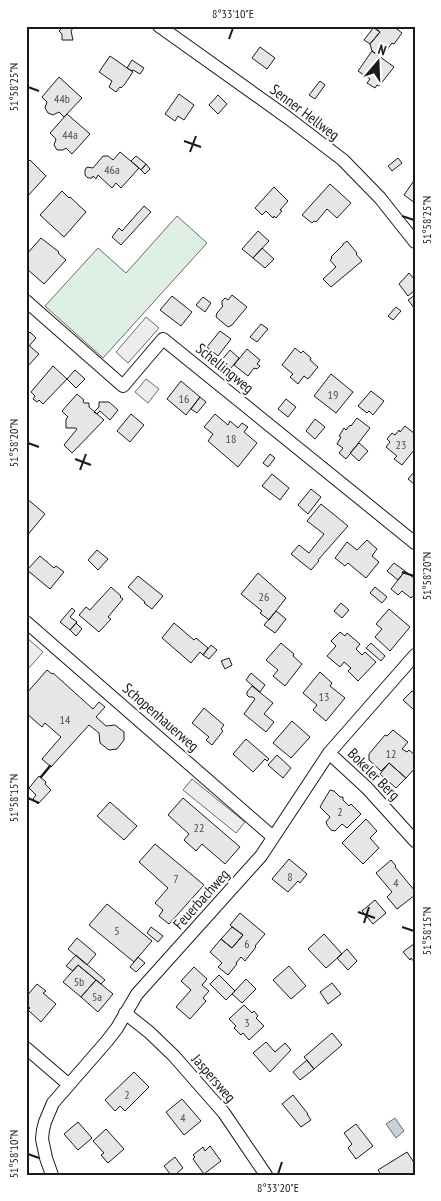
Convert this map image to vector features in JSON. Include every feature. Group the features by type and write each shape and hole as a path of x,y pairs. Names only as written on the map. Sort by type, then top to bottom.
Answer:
{"street":[{"name":"Senner Hellweg","path":"159,26 288,118 343,160 380,198 415,242"},
{"name":"Schellingweg","path":"26,300 123,386 163,339 415,543"},
{"name":"Schopenhauerweg","path":"26,622 274,837"},
{"name":"Feuerbachweg","path":"52,1175 42,1140 45,1122 53,1102 108,1042 137,994 261,856 330,753 415,655"},
{"name":"Bokeler Berg","path":"330,753 367,788 415,841"},
{"name":"Jaspersweg","path":"125,1013 149,1032 174,1056 224,1113 266,1175"},
{"path":"26,1048 68,1084"}],"green space":[{"path":"177,216 207,243 103,358 45,306 98,248 126,273"}],"shaded area":[{"path":"146,317 159,328 128,363 116,352"},
{"path":"146,379 159,389 148,403 135,392"},
{"path":"26,637 43,652 29,668 26,665"},
{"path":"192,779 245,822 236,833 183,790"},
{"path":"395,1118 404,1131 396,1138 386,1124"}],"building":[{"path":"57,26 85,26 85,28 73,28 71,31 73,40 62,40 62,34 59,31 61,29"},
{"path":"376,26 393,26 402,33 381,58 372,51 370,44 380,32 374,28"},
{"path":"374,27 380,32 370,44 364,40"},
{"path":"260,47 275,58 267,69 252,58"},
{"path":"372,51 394,67 379,86 377,85 375,88 367,83 370,79 358,71"},
{"path":"110,56 133,72 124,85 116,92 109,87 112,81 99,72"},
{"path":"132,60 144,68 140,74 127,68"},
{"path":"59,77 82,98 64,117 59,112 53,115 48,113 45,108 47,102 42,97"},
{"path":"320,81 325,85 315,99 309,95"},
{"path":"179,94 194,105 184,120 178,116 175,121 165,114"},
{"path":"218,95 227,104 218,114 209,105"},
{"path":"67,114 90,134 72,154 66,148 57,150 54,145 56,139 50,133"},
{"path":"120,152 139,168 121,188 116,183 112,188 98,175 96,179 93,176 88,178 85,175 87,167 93,168 103,156 108,156 113,160"},
{"path":"136,156 146,164 141,170 131,161"},
{"path":"398,158 402,163 392,171 388,166"},
{"path":"26,159 30,160 46,176 26,198"},
{"path":"146,164 150,169 145,174 141,170"},
{"path":"415,179 415,203 404,195"},
{"path":"330,184 351,203 337,218 327,209 316,222 312,223 302,215"},
{"path":"274,187 288,201 276,218 274,216 273,218 266,211 262,215 255,208"},
{"path":"62,191 86,212 64,237 40,215"},
{"path":"144,206 151,212 121,245 112,237 119,228 122,231"},
{"path":"258,231 269,241 253,258 242,249"},
{"path":"41,238 66,260 44,284 26,268 26,255"},
{"path":"347,241 362,261 331,287 323,279 336,267 330,260 331,257"},
{"path":"262,248 274,259 265,268 253,258"},
{"path":"409,273 415,280 415,290 408,296 399,284"},
{"path":"232,295 247,307 232,325 228,327 216,317 223,306 222,301 225,298 228,300"},
{"path":"415,295 415,309 408,300"},
{"path":"172,296 192,312 181,326 160,310"},
{"path":"203,297 211,303 205,312 196,305"},
{"path":"396,307 401,311 393,320 388,316"},
{"path":"261,324 268,329 257,342 250,337"},
{"path":"220,331 231,339 218,356 207,347"},
{"path":"30,332 36,338 29,346 26,343 26,337"},
{"path":"26,343 39,354 26,368"},
{"path":"295,348 301,353 303,351 318,367 308,379 304,376 298,384 290,377 293,374 282,365"},
{"path":"247,349 260,360 257,364 260,366 257,369 254,368 248,376 234,365"},
{"path":"230,350 239,358 231,368 221,361"},
{"path":"53,366 67,379 43,404 39,400 37,402 33,399 35,396 31,392"},
{"path":"75,370 85,379 76,388 67,379"},
{"path":"331,374 353,392 336,413 314,396"},
{"path":"181,381 200,397 186,415 167,399"},
{"path":"371,391 384,401 373,415 358,406"},
{"path":"77,394 84,400 84,403 89,403 89,407 104,420 72,453 64,445 77,429 66,428 66,419 68,417 62,411"},
{"path":"200,397 206,402 197,413 191,409"},
{"path":"286,399 296,407 288,417 278,409"},
{"path":"99,402 109,402 118,410 110,420 100,411 97,414 94,412 99,407"},
{"path":"131,414 144,425 130,442 117,431"},
{"path":"215,414 228,425 230,421 238,428 242,423 248,427 244,432 257,443 238,467 208,441 213,434 204,427"},
{"path":"357,418 370,428 346,459 339,453 343,448 337,444 341,437 339,436 344,428 346,430"},
{"path":"315,419 325,427 315,439 306,431"},
{"path":"405,426 415,434 415,449 402,465 394,459 397,456 386,447 390,442 387,439 392,433 395,435"},
{"path":"359,443 368,451 359,461 350,453"},
{"path":"270,454 275,458 268,467 263,463"},
{"path":"415,471 415,485 408,479"},
{"path":"272,474 289,488 280,500 262,486"},
{"path":"311,489 321,497 308,514 298,505"},
{"path":"26,498 45,514 26,537"},
{"path":"321,504 348,526 311,570 291,554 299,545 309,553 324,534 307,521"},
{"path":"367,540 377,549 372,556 379,562 366,578 348,563 345,566 335,558 347,542 357,550"},
{"path":"97,550 108,559 98,570 88,560"},
{"path":"40,556 54,568 56,566 64,572 50,589 27,570"},
{"path":"394,563 405,571 398,580 387,571"},
{"path":"405,571 415,579 415,594 411,598 402,591 398,595 391,589"},
{"path":"258,573 286,598 269,620 260,613 262,611 241,594"},
{"path":"138,576 163,596 152,609 128,587"},
{"path":"111,587 123,599 108,617 111,619 99,632 79,615 86,607 90,610"},
{"path":"375,587 387,597 382,603 370,593"},
{"path":"341,603 349,610 342,618 334,611"},
{"path":"72,608 75,611 70,617 77,622 70,630 60,622"},
{"path":"389,609 410,627 390,651 375,637 382,629 376,624"},
{"path":"276,611 286,619 275,633 264,625"},
{"path":"76,623 82,629 76,636 70,630"},
{"path":"174,623 194,640 196,638 208,648 203,655 200,652 191,663 162,638"},
{"path":"340,632 345,636 347,633 360,644 356,649 362,655 365,652 376,662 358,681 348,671 351,668 344,662 340,667 327,656 336,646 331,641"},
{"path":"281,643 302,664 285,686 273,676 278,670 266,660"},
{"path":"371,643 385,656 381,661 366,648"},
{"path":"211,645 217,650 209,659 203,655"},
{"path":"229,658 232,665 225,669 221,661"},
{"path":"47,670 53,673 93,709 99,702 105,707 96,717 106,726 115,725 124,732 124,740 117,749 109,750 100,743 99,733 89,725 51,767 42,759 61,737 45,723 42,727 26,713 26,694"},
{"path":"320,672 332,683 330,686 345,698 326,721 313,710 317,705 303,693"},
{"path":"251,673 265,685 260,692 246,680"},
{"path":"252,686 273,703 264,714 274,722 266,732 244,714 255,699 247,695"},
{"path":"412,691 415,693 415,708 413,709 403,700"},
{"path":"204,708 224,725 221,729 223,731 212,745 206,740 209,737 192,723"},
{"path":"292,721 310,737 291,758 273,743"},
{"path":"393,730 408,742 402,749 407,752 409,750 415,755 415,768 406,778 389,763 381,771 369,760 369,754 385,735 387,736"},
{"path":"246,739 269,759 267,761 265,759 253,772 233,754"},
{"path":"277,755 291,768 283,778 268,765"},
{"path":"389,763 406,778 396,788 380,774"},
{"path":"39,776 51,790 38,804 33,799 36,795 29,788"},
{"path":"330,790 343,797 343,800 349,806 351,804 361,814 347,828 342,824 335,831 331,830 327,825 326,822 330,817 320,807"},
{"path":"183,798 240,847 225,864 202,844 196,851 184,840 189,834 168,815"},
{"path":"110,802 137,826 124,840 97,816"},
{"path":"366,819 377,831 370,838 379,848 363,864 342,843"},
{"path":"155,844 204,885 169,924 159,916 163,910 155,903 168,888 139,862"},
{"path":"289,859 307,874 300,883 298,881 288,892 272,879"},
{"path":"391,860 415,891 415,895 397,909 387,897 392,892 376,873"},
{"path":"375,900 386,913 373,924 362,911"},
{"path":"107,904 152,941 134,962 89,925"},
{"path":"240,913 265,934 245,961 241,957 228,975 218,967 222,963 210,952 221,939 232,948 243,935 230,925"},
{"path":"151,927 163,936 158,942 147,933"},
{"path":"232,927 243,935 232,948 221,939"},
{"path":"324,934 342,954 326,968 308,949"},
{"path":"77,938 96,954 87,965 68,949"},
{"path":"415,943 415,963 403,952"},
{"path":"347,949 357,961 348,970 337,958"},
{"path":"76,955 105,980 101,984 78,965 73,971 66,966"},
{"path":"138,957 145,963 136,972 130,967"},
{"path":"78,965 96,980 81,997 63,982"},
{"path":"289,966 306,986 291,999 273,980"},
{"path":"194,967 207,979 202,985 209,991 203,998 206,1001 190,1019 176,1007 191,990 181,981"},
{"path":"219,975 235,991 226,1000 210,984"},
{"path":"246,979 256,989 242,1003 232,994"},
{"path":"96,980 113,994 98,1012 81,997"},
{"path":"332,983 341,994 328,1004 320,992"},
{"path":"37,984 46,991 43,993 56,1004 41,1022 28,1010 30,1008 26,1005 26,997"},
{"path":"244,1005 252,1013 254,1011 258,1016 256,1018 264,1026 249,1040 243,1033 241,1035 234,1028 236,1026 229,1019"},
{"path":"332,1033 342,1045 314,1069 304,1057"},
{"path":"266,1042 275,1052 285,1043 291,1050 270,1072 253,1053"},
{"path":"307,1060 314,1069 300,1080 293,1072"},
{"path":"134,1072 149,1087 125,1111 120,1106 115,1111 105,1100"},
{"path":"293,1095 311,1120 301,1127 282,1104"},
{"path":"182,1099 201,1121 184,1135 166,1112"},
{"path":"78,1122 92,1138 78,1150 64,1134"},
{"path":"356,1124 373,1146 356,1159 348,1148 352,1144 344,1133"},
{"path":"106,1129 124,1149 108,1163 101,1155 104,1153 93,1141"},
{"path":"210,1146 221,1161 204,1174 193,1159 195,1157 193,1155 203,1147 205,1151"},
{"path":"407,1152 415,1164 415,1175 381,1175 378,1170"},
{"path":"175,1157 183,1168 175,1175 171,1175 164,1166"}],"wall":[{"path":"41,777 50,766"}]}
